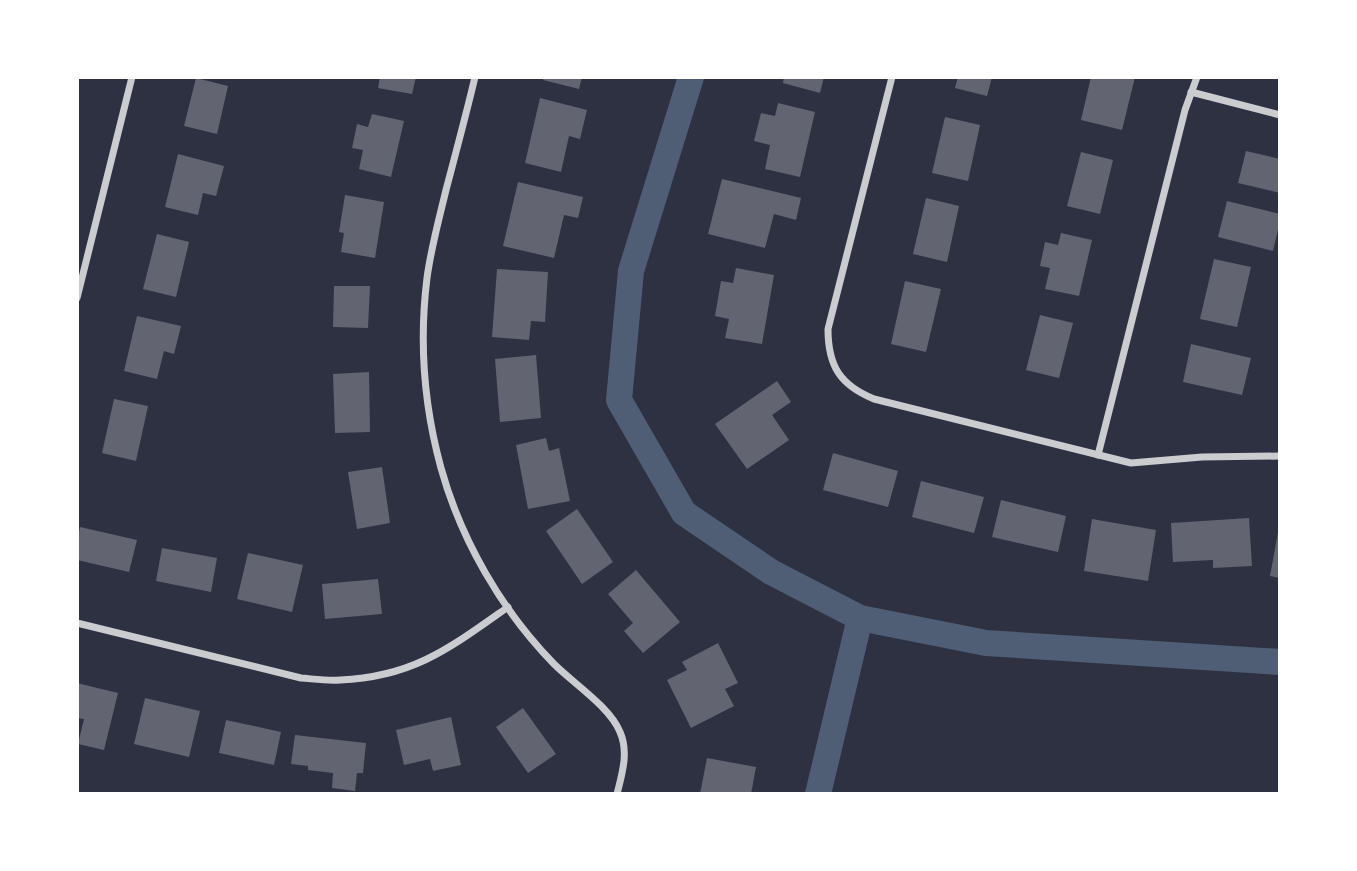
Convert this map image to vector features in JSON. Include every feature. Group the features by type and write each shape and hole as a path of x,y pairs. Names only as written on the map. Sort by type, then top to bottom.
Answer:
{"street":[{"path":"77,298 132,77"},
{"path":"475,77 434,238 427,276 423,335 429,412 445,480 461,524 487,576 528,634 554,663 611,716 621,732 625,751 617,794"},
{"path":"891,77 828,328 828,348 834,366 844,381 859,393 874,399 1131,463 1202,457 1280,456"},
{"path":"1098,455 1185,110 1197,77"},
{"path":"1191,93 1280,115"},
{"path":"77,623 301,678 337,681 372,678 422,663 453,646 508,607"}],"building":[{"path":"380,77 416,77 412,94 378,88"},
{"path":"544,77 582,77 579,89 543,80"},
{"path":"784,77 824,77 820,93 783,83"},
{"path":"958,77 992,77 987,96 955,88"},
{"path":"1091,77 1135,77 1122,130 1081,120"},
{"path":"196,78 228,86 217,134 184,126"},
{"path":"540,98 587,110 580,139 569,136 561,172 525,163"},
{"path":"778,103 815,112 800,177 765,169 770,145 754,141 761,113 775,116"},
{"path":"372,114 404,121 391,177 359,169 363,150 352,148 357,124 368,127"},
{"path":"945,117 980,125 968,181 932,173"},
{"path":"1246,151 1280,159 1280,193 1238,183"},
{"path":"1081,152 1113,160 1100,214 1067,206"},
{"path":"178,154 224,166 216,196 203,193 198,215 165,207"},
{"path":"722,179 801,198 796,220 774,214 765,248 708,234"},
{"path":"518,182 583,197 578,218 564,215 554,258 503,246"},
{"path":"345,195 384,202 375,258 341,252 344,233 339,232"},
{"path":"926,198 959,206 947,262 913,254"},
{"path":"1227,201 1280,214 1273,251 1218,237"},
{"path":"1061,233 1092,240 1079,296 1045,289 1050,268 1040,266 1045,242 1058,245"},
{"path":"157,234 189,242 176,297 143,289"},
{"path":"1214,259 1251,267 1237,327 1200,319"},
{"path":"736,268 774,275 762,344 725,338 729,319 715,316 721,281 733,283"},
{"path":"497,269 548,272 545,322 531,321 529,340 492,337"},
{"path":"905,281 941,289 926,352 891,344"},
{"path":"334,286 370,286 368,328 333,327"},
{"path":"1040,315 1073,323 1059,378 1026,370"},
{"path":"137,316 181,326 174,354 164,351 157,379 124,371"},
{"path":"1191,344 1251,358 1242,395 1183,382"},
{"path":"536,355 541,418 500,422 495,359"},
{"path":"369,372 370,432 335,433 333,374"},
{"path":"777,381 791,402 772,415 789,440 747,469 715,424"},
{"path":"114,399 148,406 136,461 102,453"},
{"path":"546,438 549,451 559,448 570,501 528,509 516,445"},
{"path":"833,453 898,471 888,507 823,490"},
{"path":"382,467 390,523 357,529 348,472"},
{"path":"921,481 984,497 974,533 912,517"},
{"path":"1001,500 1066,516 1058,552 992,537"},
{"path":"577,509 613,562 582,584 546,531"},
{"path":"1249,518 1252,566 1213,568 1213,560 1173,562 1171,523"},
{"path":"1092,519 1156,530 1148,581 1084,571"},
{"path":"80,527 137,540 129,572 77,560"},
{"path":"1280,527 1280,578 1270,576"},
{"path":"162,548 217,558 211,592 156,581"},
{"path":"248,553 303,565 292,612 237,599"},
{"path":"636,570 680,622 643,653 624,631 633,623 608,594"},
{"path":"378,579 382,614 325,619 322,584"},
{"path":"718,643 738,683 725,689 734,706 691,728 667,680 687,670 682,662"},
{"path":"77,683 118,693 104,750 78,744 84,719 77,718"},
{"path":"145,698 200,711 189,757 134,744"},
{"path":"523,708 556,754 528,773 496,727"},
{"path":"451,717 461,765 433,771 430,759 404,765 396,730"},
{"path":"226,720 281,732 274,765 219,753"},
{"path":"295,735 366,743 363,773 357,773 355,791 332,788 333,773 308,770 308,766 291,764"},
{"path":"707,758 756,767 751,794 700,794"}],"waterway":[{"path":"691,77 631,271 619,400 684,513 771,572 860,618"},
{"path":"818,794 860,618 986,643 1280,662"}]}
